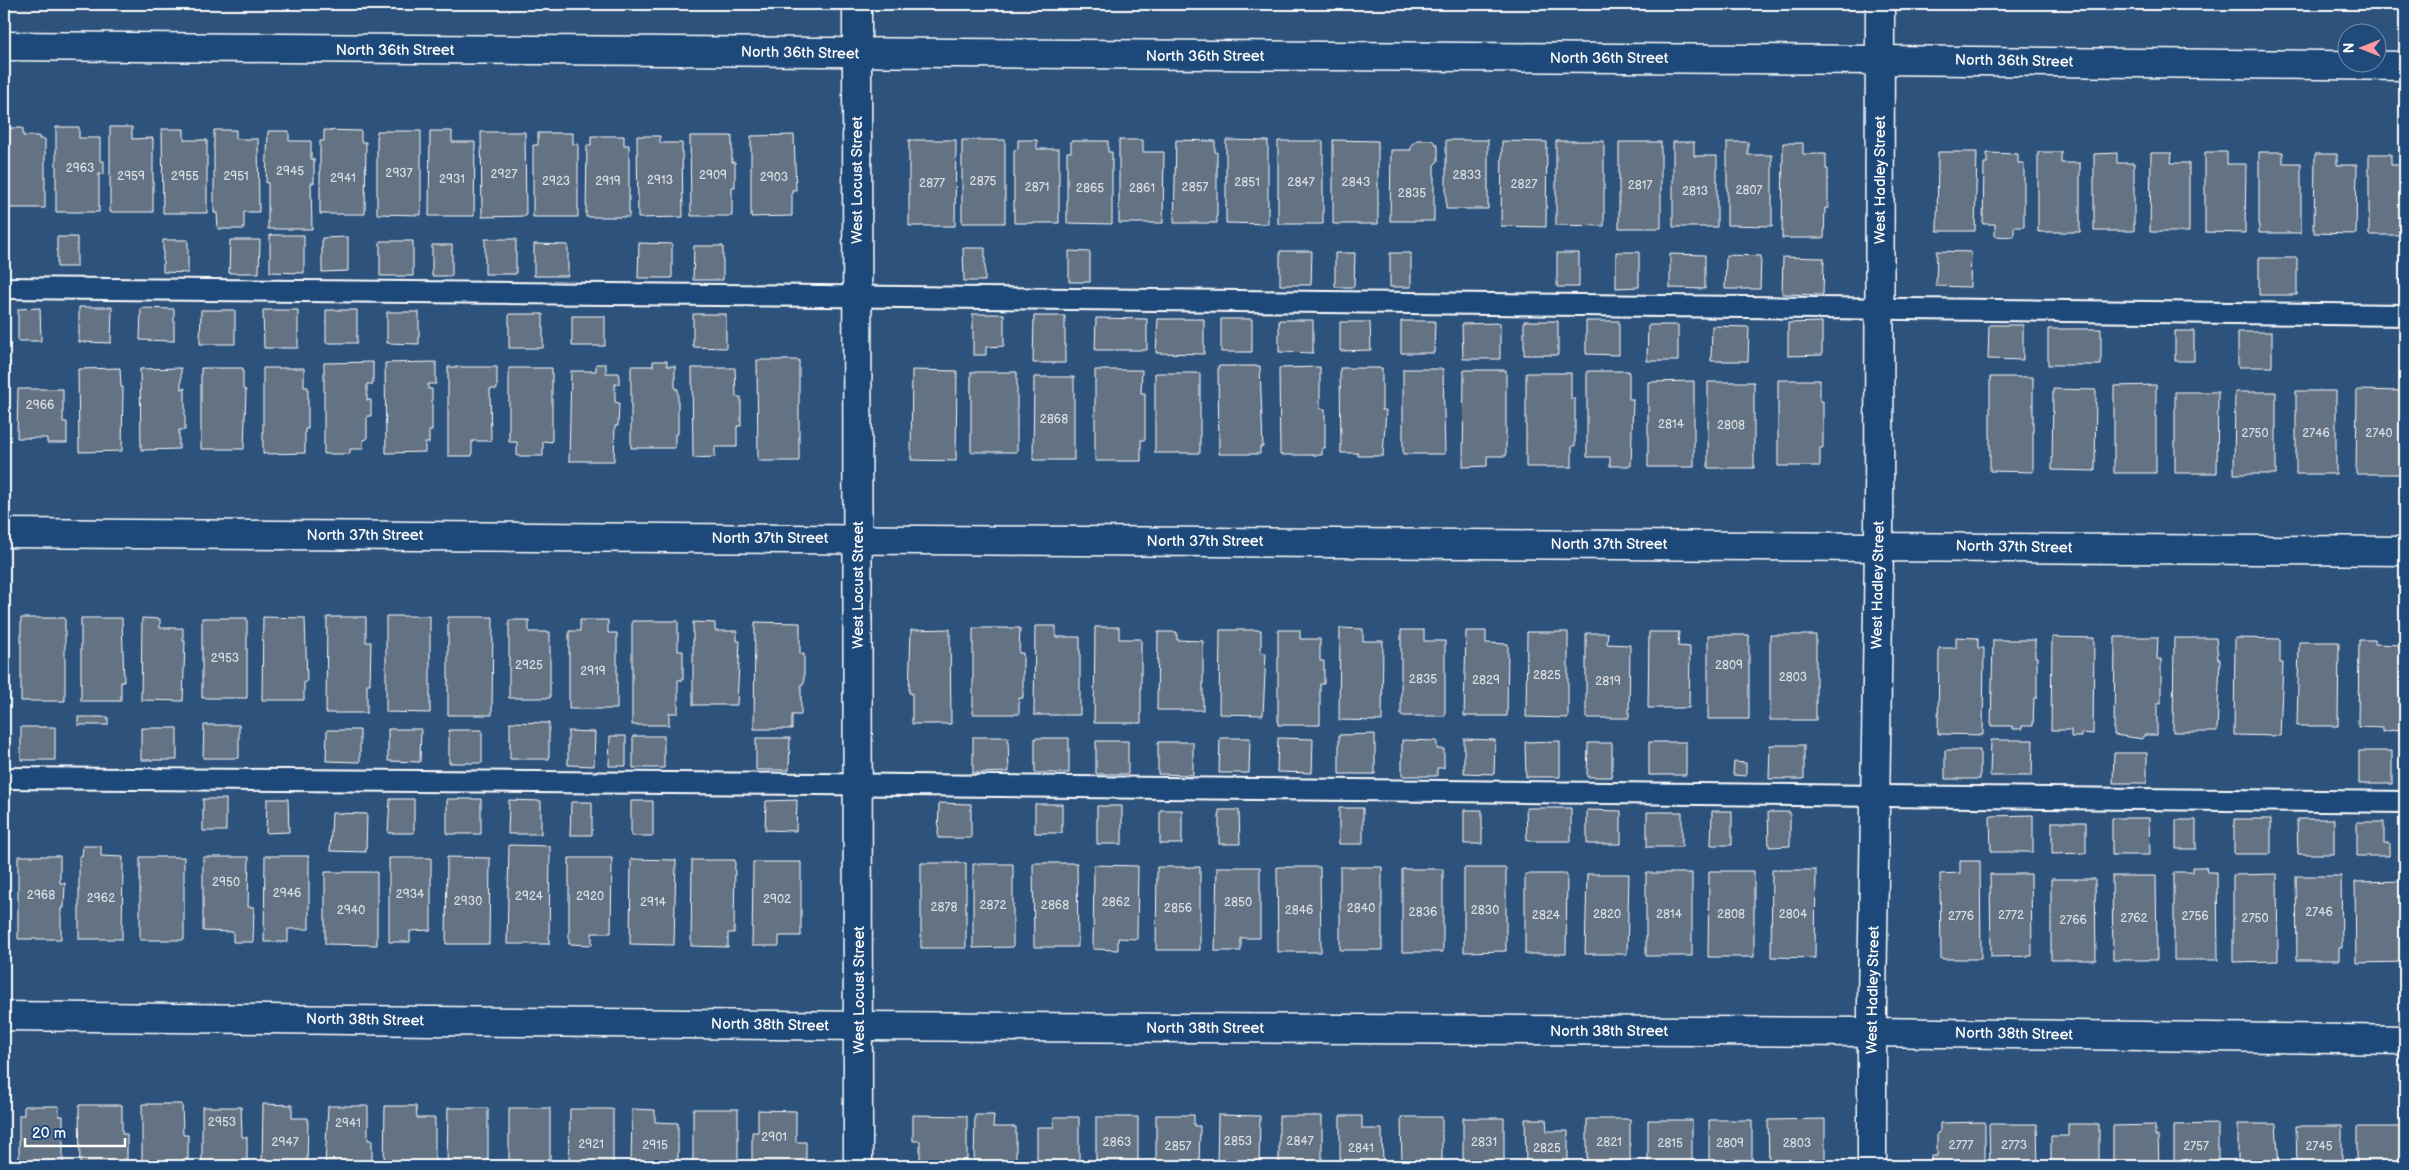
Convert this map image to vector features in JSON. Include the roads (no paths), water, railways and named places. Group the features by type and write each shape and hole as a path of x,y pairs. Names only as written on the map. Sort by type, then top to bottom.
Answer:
{"street":[{"name":"West Locust Street","path":"857,4 858,1166"},
{"name":"West Hadley Street","path":"1872,1166 1872,1032 1879,546 1880,4"},
{"name":"North 36th Street","path":"4,46 1880,60 2405,66"},
{"name":"North 37th Street","path":"4,533 2405,551"},
{"name":"North 38th Street","path":"4,1016 859,1026 1872,1032 2405,1040"}],"lane":[{"path":"4,288 858,296 2405,315"},
{"path":"4,778 859,784 2405,802"}]}
